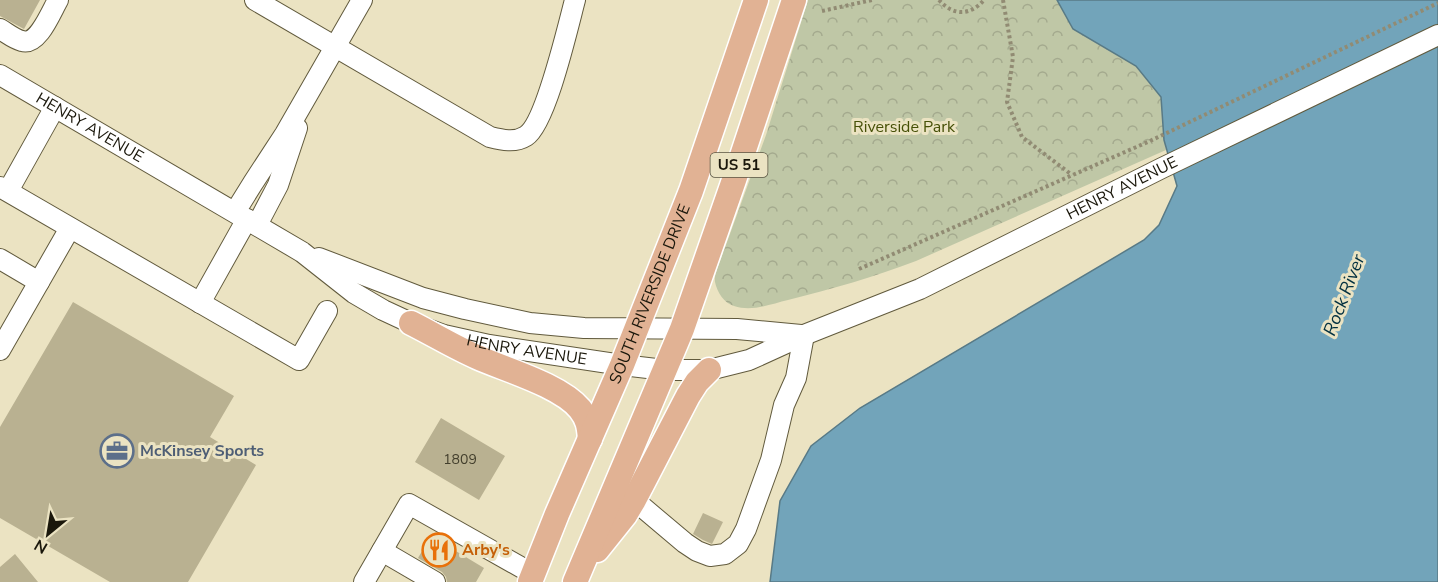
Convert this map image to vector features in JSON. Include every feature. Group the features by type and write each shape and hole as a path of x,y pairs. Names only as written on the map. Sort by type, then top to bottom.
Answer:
{"main road":[{"name":"SOUTH RIVERSIDE DRIVE","path":"531,578 622,365 691,191 756,0"},
{"name":"US 51","path":"577,578 682,329 794,0"},
{"path":"411,323 475,357 528,378 566,397 579,407 585,416 589,424 590,439"},
{"path":"577,578 626,515 688,396 709,370"}],"street":[{"path":"0,30 22,41 31,41 39,34 58,0"},
{"path":"255,0 490,137 513,140 531,132 546,103 575,0"},
{"path":"200,303 246,219 278,185 306,96 362,0"},
{"name":"HENRY AVENUE","path":"0,75 302,252 354,293 411,323 444,335 489,345 622,365 709,370 749,360 804,335 920,289 1162,168 1438,35"},
{"path":"55,107 4,189 299,360 327,311"},
{"path":"2,341 70,228"},
{"name":"HENRY AVENUE","path":"302,252 423,298 465,309 549,325 584,328 737,329 804,335"},
{"path":"0,259 39,282"},
{"path":"634,500 697,551 710,556 725,554 738,544 746,529 771,460 784,405 796,378 804,335"},
{"path":"364,582 409,504 531,578"},
{"path":"382,550 435,582"}],"path":[{"path":"822,10 872,0"},
{"path":"939,0 944,6 960,12 969,11 984,0"},
{"path":"1003,0 1013,57 1007,102 1022,137 1072,175"},
{"path":"859,269 1150,141 1438,3"}],"green space":[{"name":"Riverside Park","path":"808,0 1057,0 1073,29 1136,66 1161,97 1166,150 900,267 837,287 755,308 730,305 717,290 716,273 766,135"}],"water":[{"name":"Rock River","path":"1057,0 1438,0 1438,582 770,582 780,501 811,446 860,408 1144,240 1159,225 1177,186 1164,140 1161,97 1136,66 1073,29"}],"building":[{"path":"0,0 40,0 24,29 0,16"},
{"name":"McKinsey Sports","path":"73,302 234,396 210,437 256,465 188,582 110,582 0,518 0,427"},
{"path":"441,418 505,456 479,500 415,462"},
{"path":"703,513 723,522 712,544 693,534"},
{"name":"Arby's","path":"431,536 484,568 476,582 447,582 442,572 418,558"},
{"path":"15,554 38,582 0,582 0,567"}],"place":[{"name":"McKinsey Sports","path":"117,451"},
{"name":"Arby's","path":"439,550"}]}
